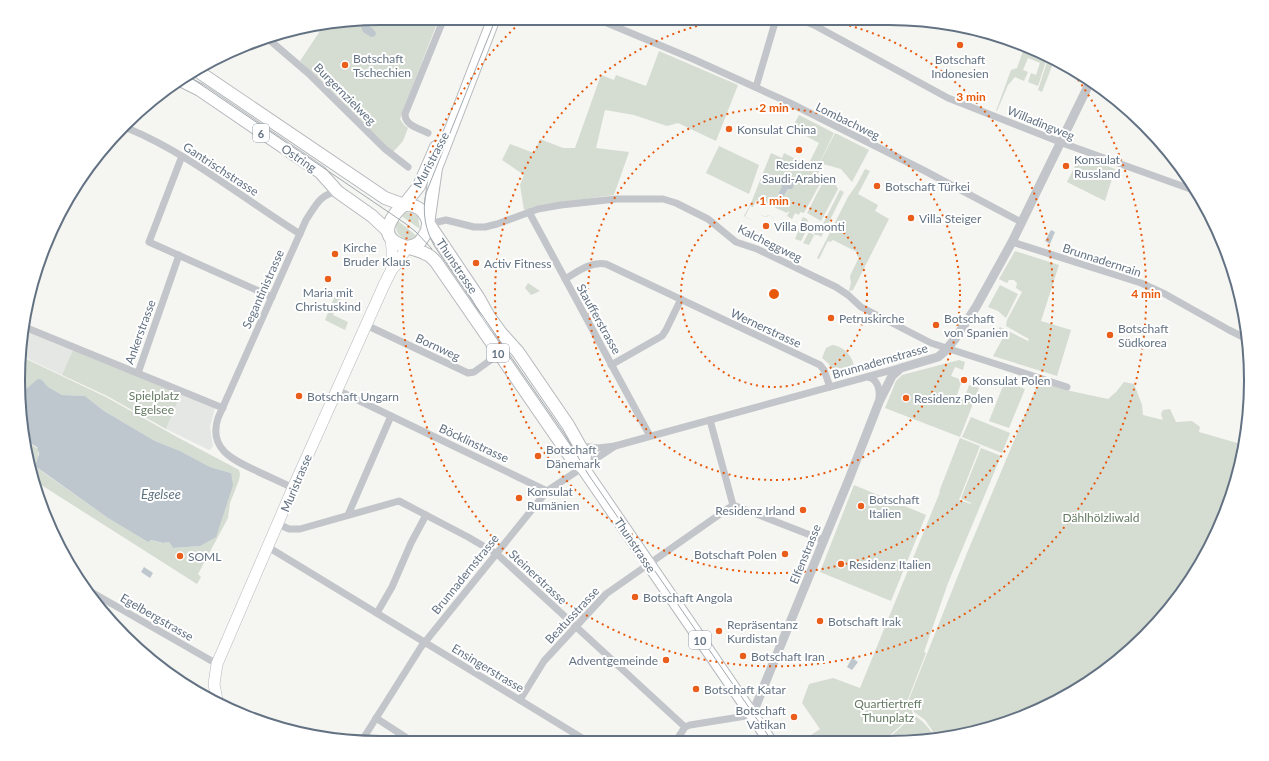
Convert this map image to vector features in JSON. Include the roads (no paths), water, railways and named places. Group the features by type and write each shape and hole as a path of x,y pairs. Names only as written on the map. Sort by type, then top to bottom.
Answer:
{"main road":[{"name":"Muristrasse","path":"404,205 419,186 442,135 456,114 491,25"},
{"name":"Ostring","path":"202,74 385,198 404,205"},
{"name":"Ostring","path":"186,83 200,90 320,172 338,192 372,216 390,234"},
{"name":"Muristrasse","path":"429,224 436,168 454,123 456,114"},
{"path":"404,205 413,205 422,209 426,214 429,224 427,231 420,242 415,245 407,247 394,242 390,234 392,219 404,205"},
{"name":"Thunstrasse","path":"429,224 478,297 488,316 518,352 568,425 585,455 583,468"},
{"name":"Muristrasse","path":"390,234 392,269"},
{"name":"Muristrasse","path":"215,695 214,684 218,664 293,488 392,269 397,264 407,247"},
{"name":"Thunstrasse","path":"407,247 426,253 433,259 572,460 583,468 767,736"}],"street":[{"name":"Muristrasse","path":"428,133 407,123 405,114 441,25"},
{"name":"Lombachweg","path":"612,25 756,87 925,171 1021,222"},
{"path":"756,87 774,25"},
{"name":"Willadingweg","path":"814,25 948,98 1060,142 1187,188"},
{"name":"Burgernzielweg","path":"272,42 308,73 385,149 408,167"},
{"name":"Brunnadernstrasse","path":"580,446 598,448 615,446 868,377 941,355 947,349 976,307 1012,242 1088,86"},
{"name":"Gantrischstrasse","path":"129,129 182,156 300,234"},
{"path":"182,156 149,242 272,297"},
{"name":"Segantinistrasse","path":"293,488 236,461 225,452 220,445 216,432 217,422 306,220 322,197 338,192"},
{"name":"Kalcheggweg","path":"429,224 446,220 474,227 485,227 541,208 561,204 616,198 663,199 676,203 708,220 736,242 763,251 847,294 860,307 931,343 1067,387"},
{"name":"Staufferstrasse","path":"529,212 650,436"},
{"name":"Brunnadernrain","path":"1012,242 1141,283 1165,294 1241,336"},
{"name":"Ankerstrasse","path":"29,329 138,373 179,255"},
{"name":"Wernerstrasse","path":"564,279 588,266 603,263 820,365 824,370 830,387"},
{"path":"611,365 662,336 681,299"},
{"name":"Bornweg","path":"366,325 468,373 474,372 499,354"},
{"name":"Elfenstrasse","path":"752,715 879,402 892,376 900,368"},
{"path":"138,373 223,408"},
{"name":"Elfenstrasse","path":"868,377 873,379 878,385 880,392 879,402"},
{"name":"Böcklinstrasse","path":"337,390 547,491"},
{"path":"348,515 390,416"},
{"path":"710,420 733,505 824,540"},
{"name":"Brunnadernstrasse","path":"365,735 425,642 547,491 615,446"},
{"name":"Steinerstrasse","path":"278,524 289,529 297,529 398,501 497,554 685,727"},
{"name":"Beatusstrasse","path":"520,700 544,661 606,594 733,505"},
{"path":"377,612 392,587 411,543 426,515"},
{"name":"Ensingerstrasse","path":"268,547 579,736"},
{"name":"Egelbergstrasse","path":"97,595 218,664"},
{"path":"679,736 685,727 690,725 752,715"},
{"path":"376,718 404,736"}],"water":[{"path":"366,26 372,28 376,33 375,36 371,37 363,32 361,27"},
{"path":"787,176 793,179 793,182 795,183 792,189 788,189 778,207 773,205 782,186 779,183 782,177 784,178"},
{"path":"1051,230 1055,232 1050,244 1045,241"},
{"name":"Egelsee","path":"38,379 42,380 48,387 62,395 85,396 104,411 155,441 180,451 210,467 231,473 233,485 216,537 200,546 173,548 169,542 163,543 151,540 148,542 108,518 36,466 39,454 37,447 31,444 25,390"},
{"path":"144,567 153,573 150,578 141,572"},
{"path":"852,658 858,662 852,670 847,667"}],"tram line":[{"path":"493,25 426,193 424,214 429,234 435,247 565,435 588,474 769,736"},
{"path":"193,79 406,224 432,249"}],"place":[{"name":"Botschaft Indonesien","path":"960,45"},
{"name":"Botschaft Tschechien","path":"345,65"},
{"name":"Konsulat China","path":"729,129"},
{"name":"Residenz Saudi-Arabien","path":"799,150"},
{"name":"Konsulat Russland","path":"1066,166"},
{"name":"Botschaft Türkei","path":"877,186"},
{"name":"Villa Steiger","path":"911,218"},
{"name":"Villa Bomonti","path":"766,226"},
{"name":"Kirche Bruder Klaus","path":"335,254"},
{"name":"Activ Fitness","path":"476,263"},
{"name":"Maria mit Christuskind","path":"328,279"},
{"name":"Petruskirche","path":"831,318"},
{"name":"Botschaft von Spanien","path":"936,325"},
{"name":"Botschaft Südkorea","path":"1110,335"},
{"name":"Konsulat Polen","path":"964,380"},
{"name":"Botschaft Ungarn","path":"299,396"},
{"name":"Residenz Polen","path":"906,398"},
{"name":"Botschaft Dänemark","path":"538,456"},
{"name":"Konsulat Rumänien","path":"519,498"},
{"name":"Botschaft Italien","path":"861,506"},
{"name":"Residenz Irland","path":"803,510"},
{"name":"Botschaft Polen","path":"785,554"},
{"name":"SOML","path":"180,556"},
{"name":"Residenz Italien","path":"841,564"},
{"name":"Botschaft Angola","path":"635,597"},
{"name":"Botschaft Irak","path":"820,621"},
{"name":"Repräsentanz Kurdistan","path":"719,631"},
{"name":"Botschaft Iran","path":"743,656"},
{"name":"Adventgemeinde","path":"666,660"},
{"name":"Botschaft Katar","path":"696,689"},
{"name":"Botschaft Vatikan","path":"794,717"}],"park label":[{"name":"Spielplatz Egelsee","path":"154,402"},
{"name":"Dählhölzliwald","path":"1101,517"},
{"name":"Quartiertreff Thunplatz","path":"888,710"}]}
